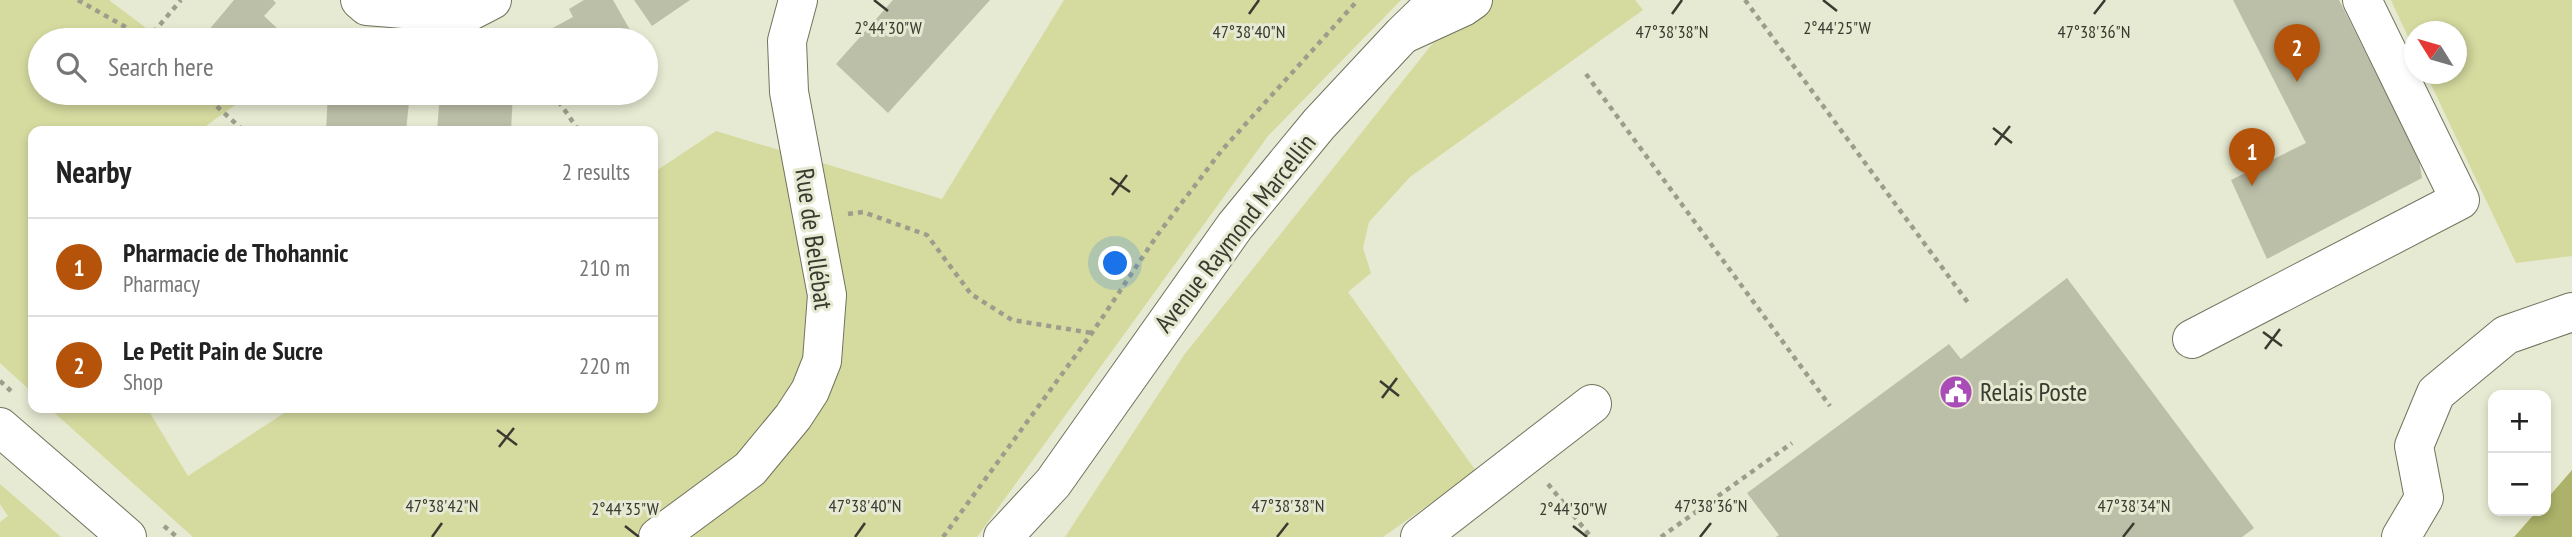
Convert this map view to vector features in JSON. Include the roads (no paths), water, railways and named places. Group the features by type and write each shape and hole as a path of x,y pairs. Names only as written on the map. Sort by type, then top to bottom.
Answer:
{"street":[{"path":"360,0 367,6 465,14 492,0"},
{"name":"Rue de Bellébat","path":"659,537 750,469 793,417 810,391 822,361 827,296 789,92 787,41 799,0"},
{"name":"Avenue Raymond Marcellin","path":"1003,537 1053,483 1235,226 1319,124 1438,0"},
{"path":"1403,34 1473,0"},
{"path":"2192,339 2460,200 2362,0"},
{"path":"2401,537 2424,498 2414,446 2436,393 2506,335 2572,312"},
{"path":"1420,537 1592,404"},
{"path":"0,427 127,537"},
{"name":"Avenue Raymond Marcellin","path":"1028,537 1053,483"}],"place":[{"name":"Le Petit Pain de Sucre","path":"2297,82"},
{"name":"Pharmacie de Thohannic","path":"2252,186"},
{"name":"Relais Poste","path":"1956,392"}]}
